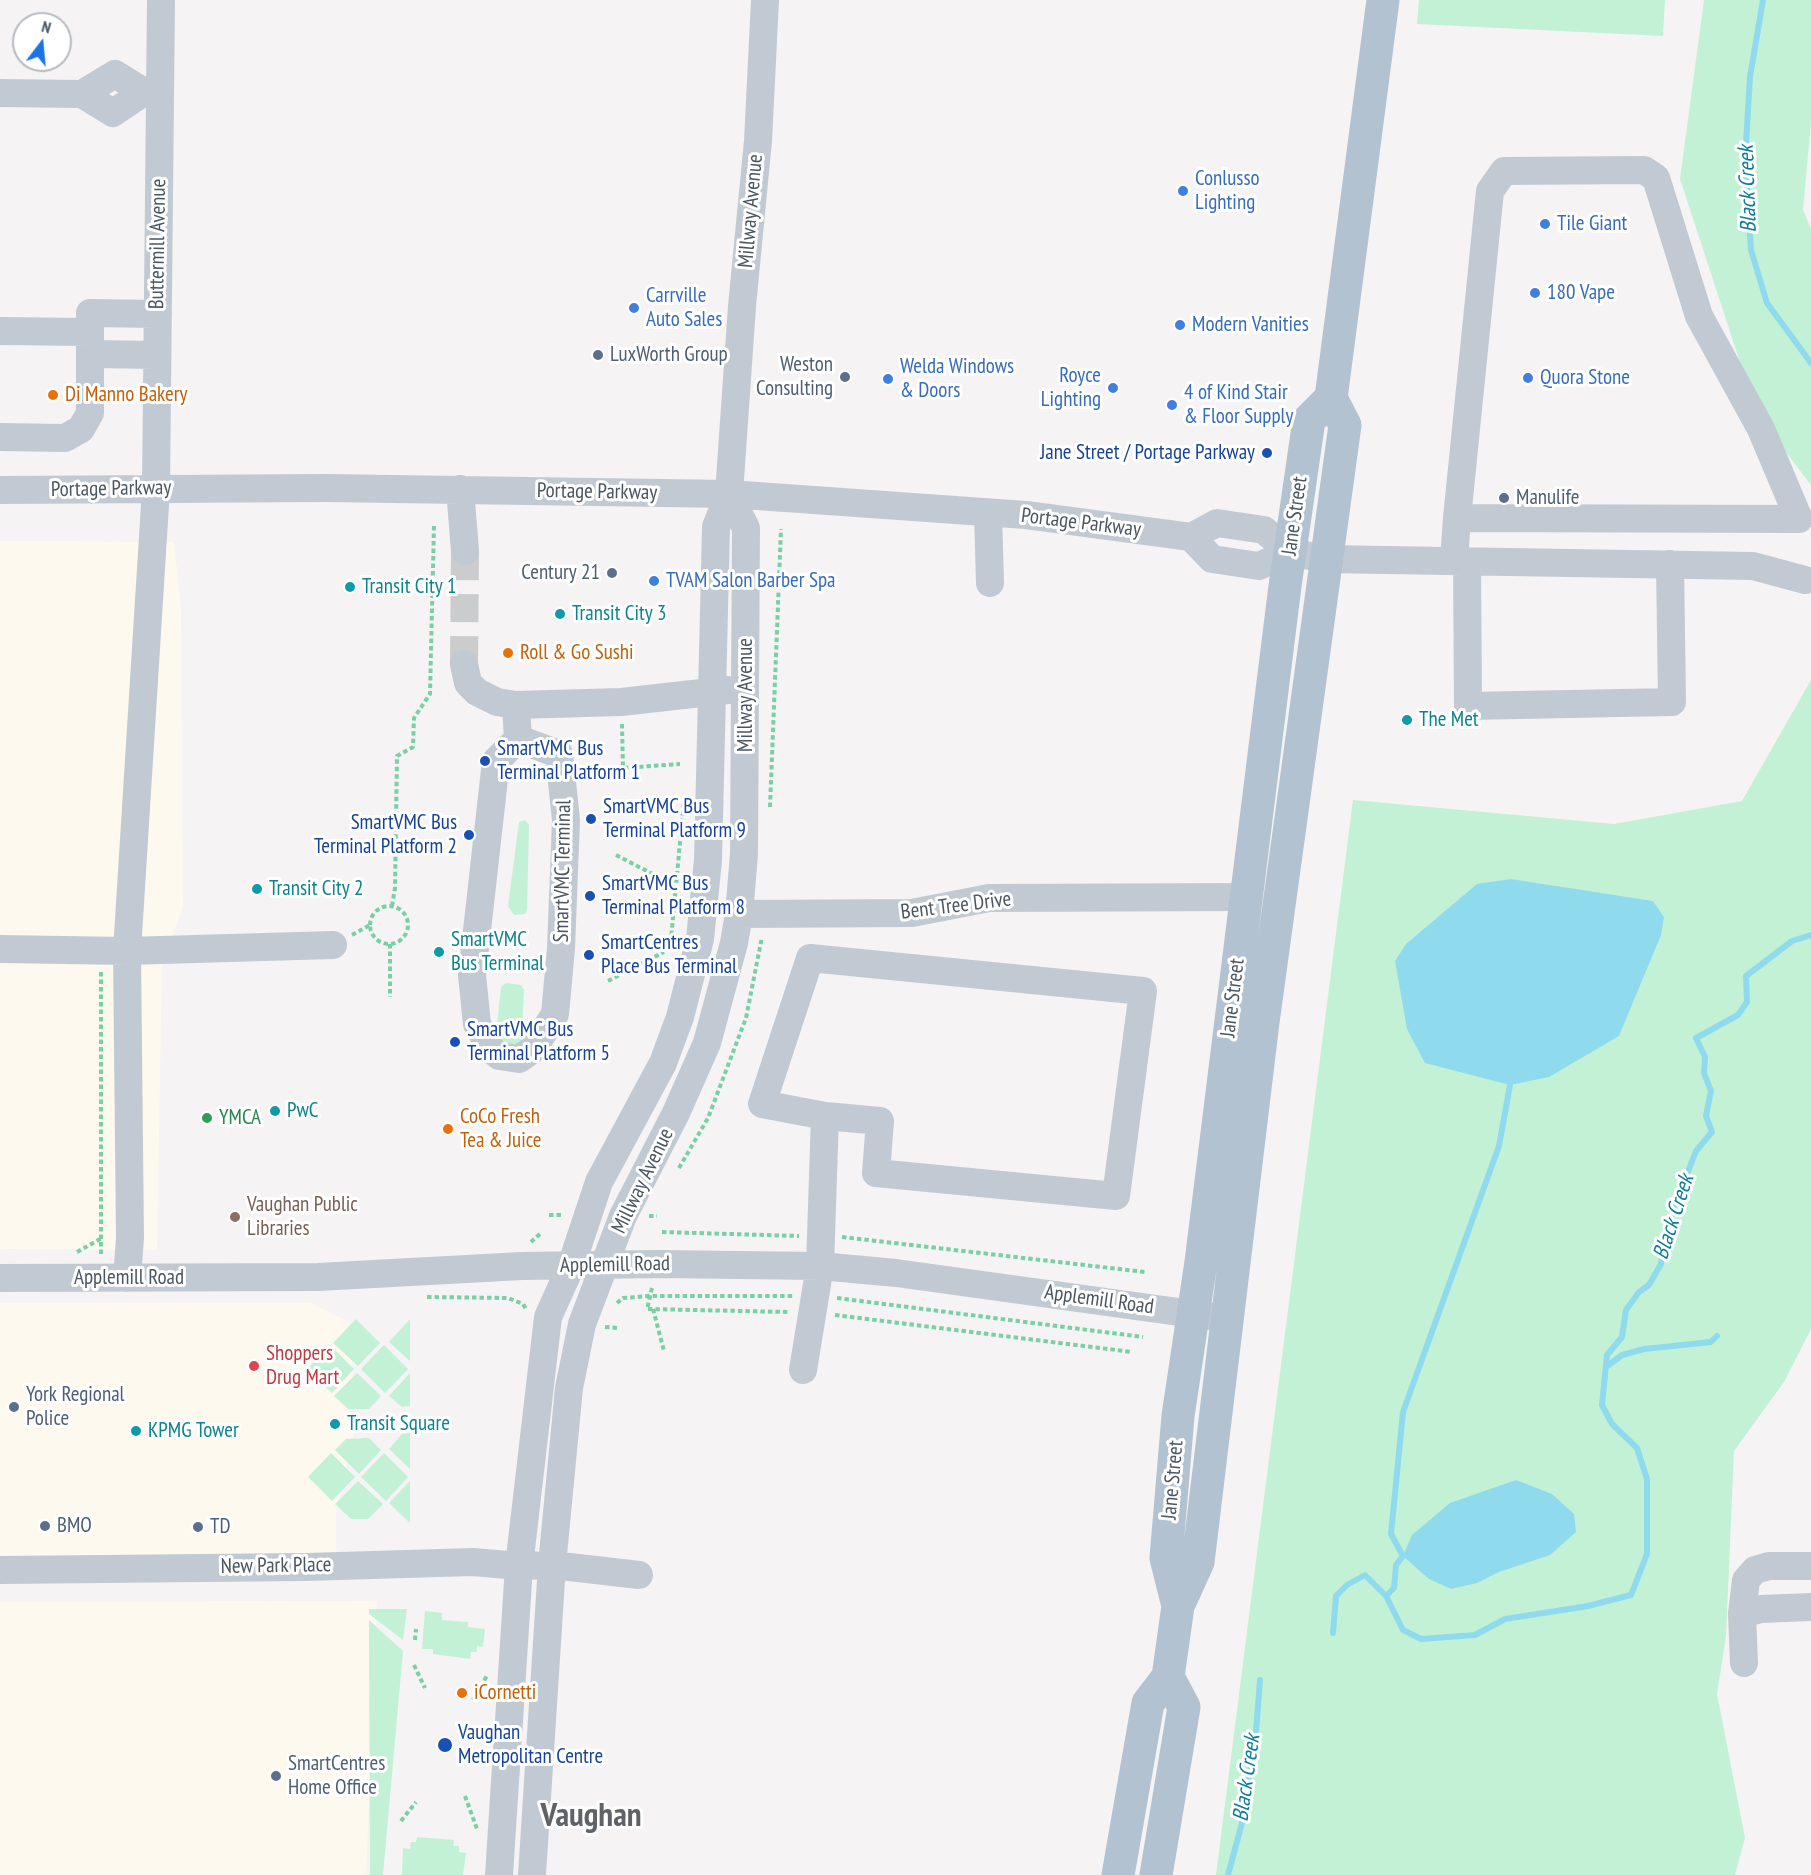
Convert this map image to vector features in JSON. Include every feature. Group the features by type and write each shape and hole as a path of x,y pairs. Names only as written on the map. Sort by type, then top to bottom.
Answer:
{"main road":[{"path":"1331,398 1383,0"},
{"name":"Jane Street","path":"1168,1677 1178,1606 1198,1562 1263,1022 1345,424 1331,398 1309,420 1178,1416 1166,1558 1178,1606"},
{"path":"1118,1875 1148,1702 1168,1677 1184,1707 1156,1875"}],"street":[{"name":"Buttermill Avenue","path":"114,1278 130,1238 114,950 156,489 158,314 152,92 161,0"},
{"name":"Millway Avenue","path":"499,1875 519,1566 548,1317 571,1266 599,1182 663,1063 680,1017 700,939 708,860 710,692 716,527 729,494 742,306 758,141 765,0"},
{"path":"0,93 82,94 115,74 152,92"},
{"path":"1457,518 1799,519 1761,429 1699,316 1656,178 1644,170 1504,171 1490,191 1457,518 1467,706 1672,702 1670,564"},
{"path":"0,437 65,438 81,429 90,413 90,313 158,314"},
{"path":"0,331 90,343 157,356"},
{"path":"460,489 465,551"},
{"name":"Portage Parkway","path":"0,490 460,489 729,494 1026,515 1191,537 1212,559 1259,566 1290,552"},
{"name":"Millway Avenue","path":"532,1875 552,1565 568,1388 582,1324 623,1215 676,1113 707,1043 734,943 739,914 744,854 746,528 729,494"},
{"path":"988,513 990,583"},
{"path":"1290,552 1325,559 1753,566 1805,580"},
{"path":"464,664 468,683 477,692 497,702 516,705 621,702 745,688"},
{"path":"516,705 518,739"},
{"name":"SmartVMC Terminal","path":"518,739 560,753 566,820 561,949 555,1014 533,1049 519,1059 499,1056 491,1049 477,1024 471,975 496,761 518,739"},
{"name":"Bent Tree Drive","path":"739,914 912,913 989,898 1246,897"},
{"path":"0,949 114,950 333,945"},
{"path":"810,958 1143,991 1116,1196 876,1173 880,1121 825,1116 762,1104 810,958"},
{"path":"803,1370 801,1305 820,1266 825,1116"},
{"name":"Applemill Road","path":"0,1278 318,1277 522,1266 658,1264 820,1266 896,1273 1227,1319"},
{"name":"New Park Place","path":"0,1570 306,1567 473,1562 519,1566 552,1565 639,1575"},
{"path":"1744,1663 1742,1591 1746,1580 1755,1570 1769,1566 1811,1566"},
{"path":"1742,1614 1761,1609 1811,1607"}],"path":[{"path":"392,906 395,888 398,756 413,747 414,718 430,694 434,525"},
{"path":"621,702 623,768 680,764"},
{"path":"670,956 683,803 686,794"},
{"path":"616,855 674,885"},
{"path":"392,906 406,916 408,928 403,939 390,944 379,942 370,925 374,913 392,906"},
{"path":"390,944 390,997"},
{"path":"114,950 102,1238 114,1278"},
{"path":"608,981 664,952"},
{"path":"662,1232 821,1236 1145,1272"},
{"path":"77,1252 102,1238"},
{"path":"650,1296 801,1305 1132,1352"},
{"path":"423,1297 508,1298 522,1304 531,1317"},
{"path":"844,1298 1143,1337"},
{"path":"647,1309 801,1305"},
{"path":"653,1309 664,1351"},
{"path":"416,1629 416,1640"},
{"path":"473,1700 494,1664"},
{"path":"414,1665 425,1688"},
{"path":"465,1796 477,1829"},
{"path":"402,1821 416,1802"}],"shaded area":[{"path":"0,541 174,542 181,608 183,907 162,964 157,1250 0,1249"},
{"name":"KPMG Tower","path":"0,1303 311,1303 351,1323 354,1433 336,1513 336,1557 0,1557"},
{"path":"377,1601 366,1875 0,1875 0,1602"}],"green space":[{"path":"1419,0 1665,0 1663,36 1417,24"},
{"path":"1704,0 1811,0 1811,122 1803,210 1811,229 1811,485 1757,414 1680,179"},
{"path":"1811,680 1811,1329 1784,1382 1734,1451 1726,1636 1717,1694 1745,1838 1735,1875 1216,1875 1353,800 1614,824 1742,801"},
{"path":"525,820 529,825 527,910 525,914 514,915 508,906 519,822"},
{"path":"506,983 521,985 524,990 521,1051 495,1047 501,987"},
{"path":"356,1319 380,1343 358,1366 333,1343"},
{"path":"410,1319 410,1361 389,1342"},
{"path":"330,1345 354,1369 332,1393 307,1369"},
{"path":"384,1345 408,1369 385,1393 361,1369"},
{"path":"357,1373 381,1396 369,1409 348,1409 334,1396"},
{"path":"410,1373 410,1406 402,1407 389,1396"},
{"path":"410,1433 410,1469 389,1449 402,1434"},
{"path":"369,1438 381,1450 359,1474 335,1450 346,1439"},
{"path":"331,1453 355,1477 332,1501 308,1477"},
{"path":"384,1453 408,1477 386,1501 361,1477"},
{"path":"358,1481 383,1504 368,1519 351,1519 335,1504"},
{"path":"410,1481 410,1523 389,1503"},
{"path":"369,1609 407,1609 403,1640 369,1614"},
{"path":"425,1611 442,1613 442,1620 468,1622 468,1627 485,1629 483,1647 477,1646 477,1652 471,1652 470,1659 433,1654 433,1649 422,1649"},
{"path":"369,1620 403,1651 383,1875 370,1875"},
{"path":"417,1837 454,1840 453,1846 459,1846 459,1852 466,1853 463,1875 402,1875 403,1848 410,1849 411,1842 416,1842"}],"water":[{"path":"1511,879 1653,901 1664,917 1661,935 1619,1036 1549,1077 1510,1085 1425,1063 1407,1029 1395,961 1406,944 1477,884"},
{"path":"1516,1480 1552,1494 1574,1514 1576,1532 1550,1555 1499,1572 1477,1583 1451,1589 1429,1579 1403,1556 1412,1535 1450,1503"}],"waterway":[{"name":"Black Creek","path":"1763,0 1750,77 1745,160 1751,250 1767,303 1811,363"},
{"name":"Black Creek","path":"1333,1633 1336,1596 1347,1585 1365,1575 1386,1596 1403,1630 1421,1639 1475,1635 1505,1619 1588,1606 1631,1595 1647,1554 1647,1479 1637,1448 1612,1424 1602,1405 1607,1355 1622,1337 1626,1310 1639,1292 1649,1285 1661,1264 1669,1220 1696,1151 1712,1132 1706,1116 1711,1091 1704,1073 1705,1057 1696,1038 1738,1015 1747,1002 1746,976 1792,941 1811,935"},
{"path":"1386,1596 1394,1588 1396,1565 1403,1556 1391,1534 1403,1412 1499,1146 1510,1085"},
{"path":"1606,1367 1622,1355 1644,1349 1711,1342 1717,1336"},
{"name":"Black Creek","path":"1228,1875 1242,1823 1256,1732 1260,1680"}],"tunnel":[{"path":"464,664 465,551"}],"place":[{"name":"Conlusso Lighting","path":"1183,191"},
{"name":"Tile Giant","path":"1545,224"},
{"name":"180 Vape","path":"1535,293"},
{"name":"Carrville Auto Sales","path":"634,308"},
{"name":"Modern Vanities","path":"1180,325"},
{"name":"LuxWorth Group","path":"598,355"},
{"name":"Weston Consulting","path":"845,377"},
{"name":"Quora Stone","path":"1528,378"},
{"name":"Welda Windows & Doors","path":"888,379"},
{"name":"Royce Lighting","path":"1113,388"},
{"name":"Di Manno Bakery","path":"53,395"},
{"name":"4 of Kind Stair & Floor Supply","path":"1172,405"},
{"name":"Jane Street / Portage Parkway","path":"1267,453"},
{"name":"Manulife","path":"1504,498"},
{"name":"Century 21","path":"612,573"},
{"name":"TVAM Salon Barber Spa","path":"654,581"},
{"name":"Transit City 1","path":"350,587"},
{"name":"Transit City 3","path":"560,614"},
{"name":"Roll & Go Sushi","path":"508,653"},
{"name":"The Met","path":"1407,720"},
{"name":"SmartVMC Bus Terminal Platform 1","path":"485,761"},
{"name":"SmartVMC Bus Terminal Platform 9","path":"591,819"},
{"name":"SmartVMC Bus Terminal Platform 2","path":"469,835"},
{"name":"Transit City 2","path":"257,889"},
{"name":"SmartVMC Bus Terminal Platform 8","path":"590,896"},
{"name":"SmartVMC Bus Terminal","path":"439,952"},
{"name":"SmartCentres Place Bus Terminal","path":"589,955"},
{"name":"SmartVMC Bus Terminal Platform 5","path":"455,1042"},
{"name":"PwC","path":"275,1111"},
{"name":"YMCA","path":"207,1118"},
{"name":"CoCo Fresh Tea & Juice","path":"448,1129"},
{"name":"Vaughan Public Libraries","path":"235,1217"},
{"name":"Shoppers Drug Mart","path":"254,1366"},
{"name":"York Regional Police","path":"14,1407"},
{"name":"Transit Square","path":"335,1424"},
{"name":"KPMG Tower","path":"136,1431"},
{"name":"BMO","path":"45,1526"},
{"name":"TD","path":"198,1527"},
{"name":"iCornetti","path":"462,1693"},
{"name":"Vaughan Metropolitan Centre","path":"445,1745"},
{"name":"SmartCentres Home Office","path":"276,1776"}],"district":[{"name":"Vaughan","path":"591,1817"}]}
